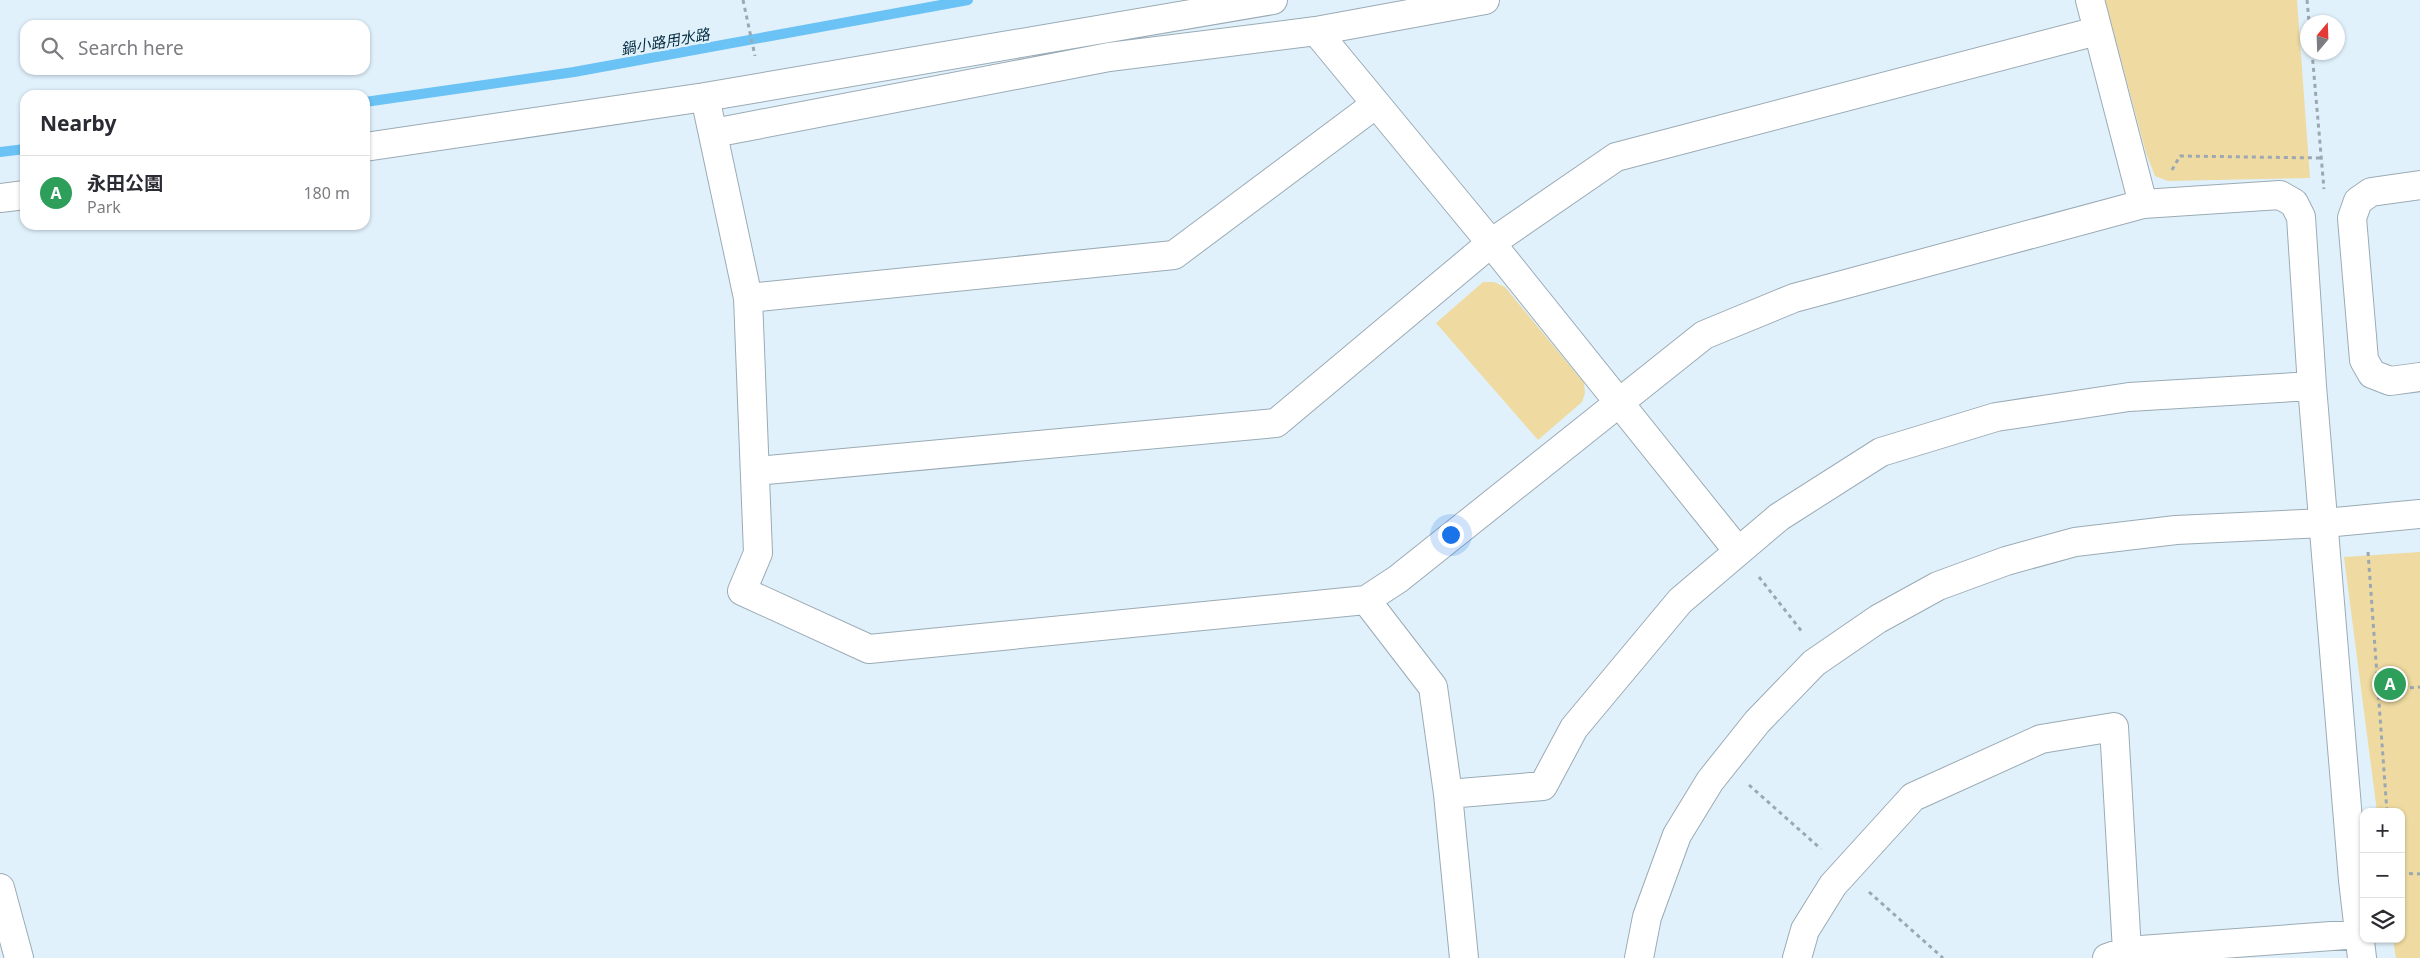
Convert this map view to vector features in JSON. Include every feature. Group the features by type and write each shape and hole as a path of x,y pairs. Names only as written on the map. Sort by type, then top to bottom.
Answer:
{"street":[{"path":"370,146 705,97 1273,0"},
{"path":"714,133 1109,58 1316,31 1485,0"},
{"path":"2090,0 2143,204"},
{"path":"1316,31 1491,243 1738,551"},
{"path":"756,471 1276,423 1491,243 1616,157 2097,31"},
{"path":"705,97 748,298 758,553 742,591 869,649 1366,600 1398,579 1617,402 1704,335 1794,298 2143,204 2280,195 2294,203 2301,217 2312,386 2325,523 2353,880 2361,946 2117,954 2114,727 2041,739 1913,797 1833,885 1805,930 1797,958"},
{"path":"748,298 1174,255 1376,104"},
{"path":"2420,185 2372,192 2358,201 2352,218 2364,360 2372,374 2390,380 2420,377"},
{"path":"0,198 20,196"},
{"path":"1448,794 1543,786 1574,728 1680,601 1779,517 1881,452 1996,416 2129,397 2312,386"},
{"path":"1639,958 1647,916 1677,834 1710,781 1758,722 1814,663 1878,619 1938,586 2006,561 2074,542 2176,530 2325,523 2420,514"},
{"path":"1366,600 1433,687 1448,794 1464,958"},
{"path":"0,888 11,945"}],"path":[{"path":"743,0 761,86"},
{"path":"2307,0 2308,15"},
{"path":"2172,203 2171,172 2180,156 2321,158"},
{"path":"2367,545 2387,808"},
{"path":"1738,551 1804,635"},
{"path":"2378,690 2420,687"},
{"path":"2405,873 2420,874"}],"shaded area":[{"path":"2105,0 2297,0 2310,178 2168,181 2155,176 2146,153"},
{"path":"1483,282 1494,282 1505,287 1584,383 1585,393 1582,402 1538,440 1436,323"},
{"path":"2420,552 2420,958 2396,958 2394,943 2405,943 2405,808 2376,808 2344,557"}],"waterway":[{"name":"鍋小路用水路","path":"370,101 574,72 968,0"},
{"name":"鍋小路用水路","path":"0,152 20,150"}],"place":[{"name":"永田公園","path":"2390,684"}]}
